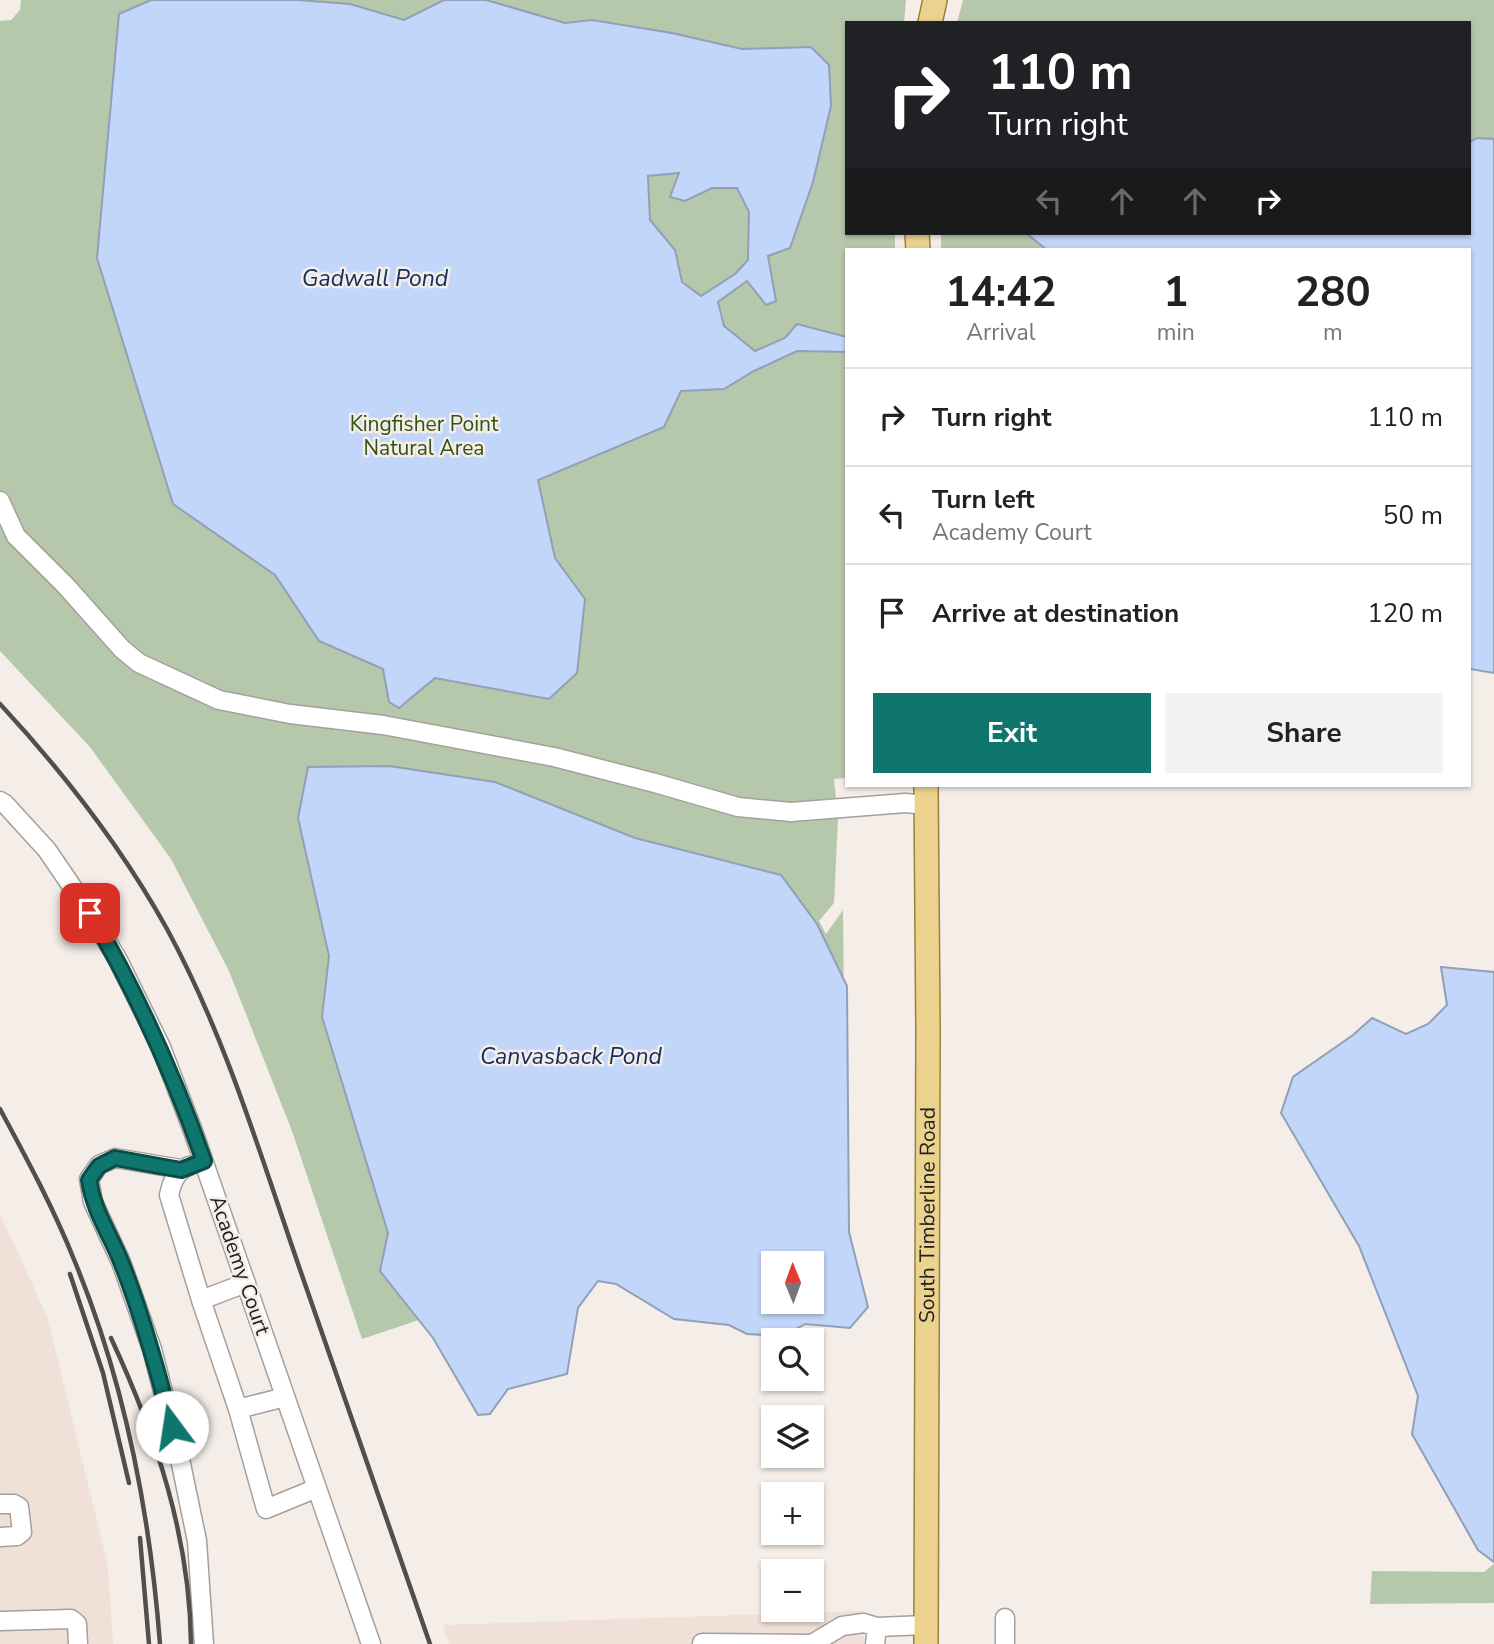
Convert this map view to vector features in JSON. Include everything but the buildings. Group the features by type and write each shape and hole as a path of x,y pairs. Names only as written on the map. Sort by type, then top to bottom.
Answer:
{"main road":[{"path":"930,21 935,0"},
{"name":"South Timberline Road","path":"926,795 926,1634"}],"street":[{"path":"0,500 16,536 75,595 122,649 139,663 219,700 290,714 383,725 554,757 738,807 791,812 905,803 926,795"},
{"name":"Academy Court","path":"0,802 5,804 47,850 90,913 118,960 161,1047 204,1161 371,1644"},
{"path":"204,1161 181,1170 115,1158 99,1166 89,1180 93,1202 121,1262 152,1349 179,1454 197,1541 203,1595 204,1644"},
{"path":"181,1170 169,1195 237,1409 265,1508 317,1488"},
{"path":"201,1300 246,1283"},
{"path":"237,1409 285,1397"},
{"path":"0,1504 14,1504 19,1507 22,1532 17,1536 0,1537"},
{"path":"1005,1618 1005,1644"},
{"path":"0,1621 71,1619 77,1624 78,1644"},
{"path":"702,1643 811,1644 842,1626 864,1623 876,1635 926,1634"}],"shaded area":[{"path":"0,1214 47,1316 108,1566 113,1644 0,1644"},
{"path":"864,1611 864,1644 449,1644 443,1625 761,1614 761,1622 824,1622 824,1612"}],"green space":[{"name":"Kingfisher Point Natural Area","path":"21,0 906,0 904,21 845,21 845,235 895,235 895,248 845,248 845,778 834,779 838,820 834,903 819,921 826,934 843,910 847,1288 824,1272 824,1251 761,1251 761,1263 603,1258 362,1339 292,1131 229,971 171,859 90,747 0,651 0,21 11,20 20,10"},
{"path":"963,0 1494,0 1494,139 1477,138 1471,141 1471,21 958,21"},
{"path":"941,235 1028,235 1045,248 941,248"},
{"path":"1494,1564 1494,1603 1370,1604 1372,1571 1484,1572"}],"water":[{"name":"Gadwall Pond","path":"151,0 298,0 350,4 404,20 444,0 486,0 565,23 592,20 672,33 742,49 811,47 829,65 831,106 813,182 790,248 768,256 776,301 766,305 747,281 718,302 724,326 755,351 785,338 797,324 845,336 845,352 797,351 754,371 724,389 681,391 664,427 538,480 555,558 585,599 577,673 549,699 435,678 399,708 389,702 383,669 319,641 275,575 173,504 97,258 119,14","holes":["679,173 670,197 685,201 712,188 737,188 749,212 748,260 735,274 701,296 682,282 675,250 650,220 648,176"]},
{"path":"1477,138 1494,139 1494,673 1471,669 1471,248 1045,248 1028,235 1471,235 1471,141"},
{"name":"Canvasback Pond","path":"389,766 495,782 635,838 781,875 817,924 847,986 849,1232 868,1307 850,1328 805,1324 798,1328 761,1328 761,1335 747,1334 729,1325 674,1319 616,1284 598,1281 578,1308 567,1374 508,1389 490,1414 478,1415 433,1338 380,1271 388,1233 322,1017 329,956 298,818 308,767"},
{"path":"1441,967 1494,972 1494,1562 1478,1550 1412,1434 1418,1396 1359,1246 1281,1113 1293,1077 1353,1035 1372,1018 1406,1034 1428,1024 1447,1005"}],"railway":[{"path":"0,704 47,757 111,840 149,898 189,971 243,1104 430,1644"},
{"path":"0,1109 67,1242 108,1354 142,1498 160,1644"},
{"path":"70,1274 103,1373 129,1483"},
{"path":"111,1338 142,1412 168,1487 184,1565 191,1644"},
{"path":"140,1538 149,1644"}],"route":[{"path":"90,913 118,960 161,1047 204,1161 181,1170 115,1158 99,1166 89,1180 93,1202 121,1262 152,1349 172,1427"}]}
